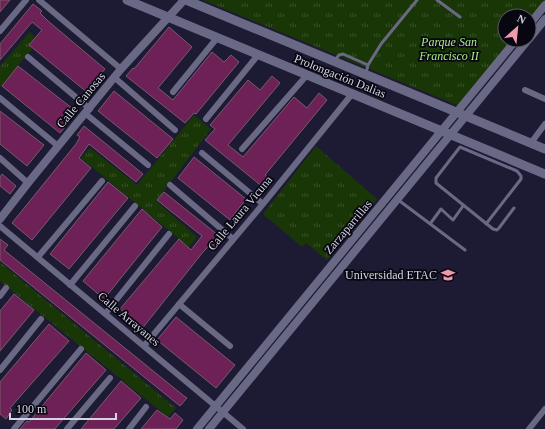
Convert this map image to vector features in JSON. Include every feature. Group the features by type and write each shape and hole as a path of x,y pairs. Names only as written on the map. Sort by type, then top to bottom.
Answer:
{"main road":[{"name":"Prolongación Dalias","path":"127,0 545,174"},
{"name":"Prolongación Dalias","path":"185,0 545,149"}],"street":[{"path":"0,31 26,0"},
{"path":"39,0 121,69"},
{"name":"Calle Canosas","path":"0,219 121,69 185,0"},
{"path":"537,16 545,6"},
{"name":"Zarzaparrillas","path":"537,28 545,19"},
{"path":"173,92 217,38"},
{"name":"Zarzaparrillas","path":"209,429 397,199 447,132 456,113 509,48"},
{"name":"Zarzaparrillas","path":"197,429 447,132 466,116 521,48"},
{"path":"206,120 258,55"},
{"path":"28,57 148,165"},
{"path":"242,149 308,75"},
{"path":"115,78 175,130"},
{"path":"525,90 544,96"},
{"name":"Calle Laura Vicuna","path":"144,346 263,204 352,94"},
{"path":"0,98 58,146"},
{"path":"531,143 545,124"},
{"path":"202,153 263,204"},
{"path":"0,158 28,183"},
{"path":"38,257 102,181"},
{"path":"170,185 233,239"},
{"path":"70,284 134,206"},
{"name":"Calle Arrayanes","path":"0,226 243,429"},
{"path":"105,314 169,234"},
{"path":"0,296 6,288"},
{"path":"179,304 230,346"},
{"path":"0,370 41,319"},
{"path":"14,429 81,350"},
{"path":"67,429 110,378"},
{"path":"129,429 146,407"},
{"path":"529,429 545,409"}],"lane":[{"path":"365,75 368,65 381,44 417,0"},
{"path":"437,0 460,17"},
{"path":"334,62 339,55 343,54 368,65"},
{"path":"486,224 521,179 520,174 460,147 436,178 436,184 447,192 463,206 486,224 493,229 497,230 514,208"},
{"path":"397,199 465,250"},
{"path":"430,224 441,209 453,220 463,206"}],"green space":[{"name":"Parque San Francisco II","path":"203,0 545,0 545,7 537,17 537,8 497,8 497,48 513,48 464,108"},
{"path":"30,32 35,37 29,45 32,49 0,87 0,66"},
{"path":"194,115 211,129 156,201 197,237 189,247 81,158 90,148 137,185"},
{"path":"316,146 377,199 327,260 306,243 302,247 263,214"},
{"path":"0,263 176,408 168,417 0,281"}],"building":[{"path":"0,0 10,0 0,12"},
{"path":"33,4 42,11 40,13 48,21 105,69 93,83 95,85 88,93 29,45 42,30 32,22 0,60 0,44"},
{"path":"169,27 192,47 158,88 173,100 212,52 224,62 231,55 239,62 196,114 194,113 185,123 126,76 133,68 134,69"},
{"path":"18,66 77,112 60,133 2,86"},
{"path":"272,76 280,83 228,145 243,157 294,97 307,108 319,93 327,100 265,175 271,180 264,188 205,140 215,129 210,125 248,80 260,90"},
{"path":"114,91 173,139 157,158 98,111"},
{"path":"0,111 44,145 27,166 0,144"},
{"path":"84,126 143,174 136,182 89,144 79,158 91,168 32,240 12,223 76,144 80,137 77,135"},
{"path":"194,157 246,199 230,220 178,178"},
{"path":"2,174 16,186 10,194 0,186 0,177"},
{"path":"108,182 128,198 69,269 50,254"},
{"path":"164,192 223,239 216,248 211,244 203,252 141,330 133,324 135,321 120,309 179,239 191,250 202,236 157,200"},
{"path":"142,209 162,227 104,299 83,281"},
{"path":"0,239 8,245 4,250 187,398 180,406 0,260"},
{"path":"14,294 34,310 0,351 0,311"},
{"path":"176,317 235,365 216,388 157,340"},
{"path":"49,324 69,341 10,408 12,410 6,419 0,414 0,382"},
{"path":"86,353 106,370 55,429 20,429 27,421 29,422"},
{"path":"121,381 141,398 114,429 81,429"},
{"path":"157,410 170,419 175,413 183,420 176,429 141,429"}],"place":[{"name":"Universidad ETAC","path":"448,275"}]}
